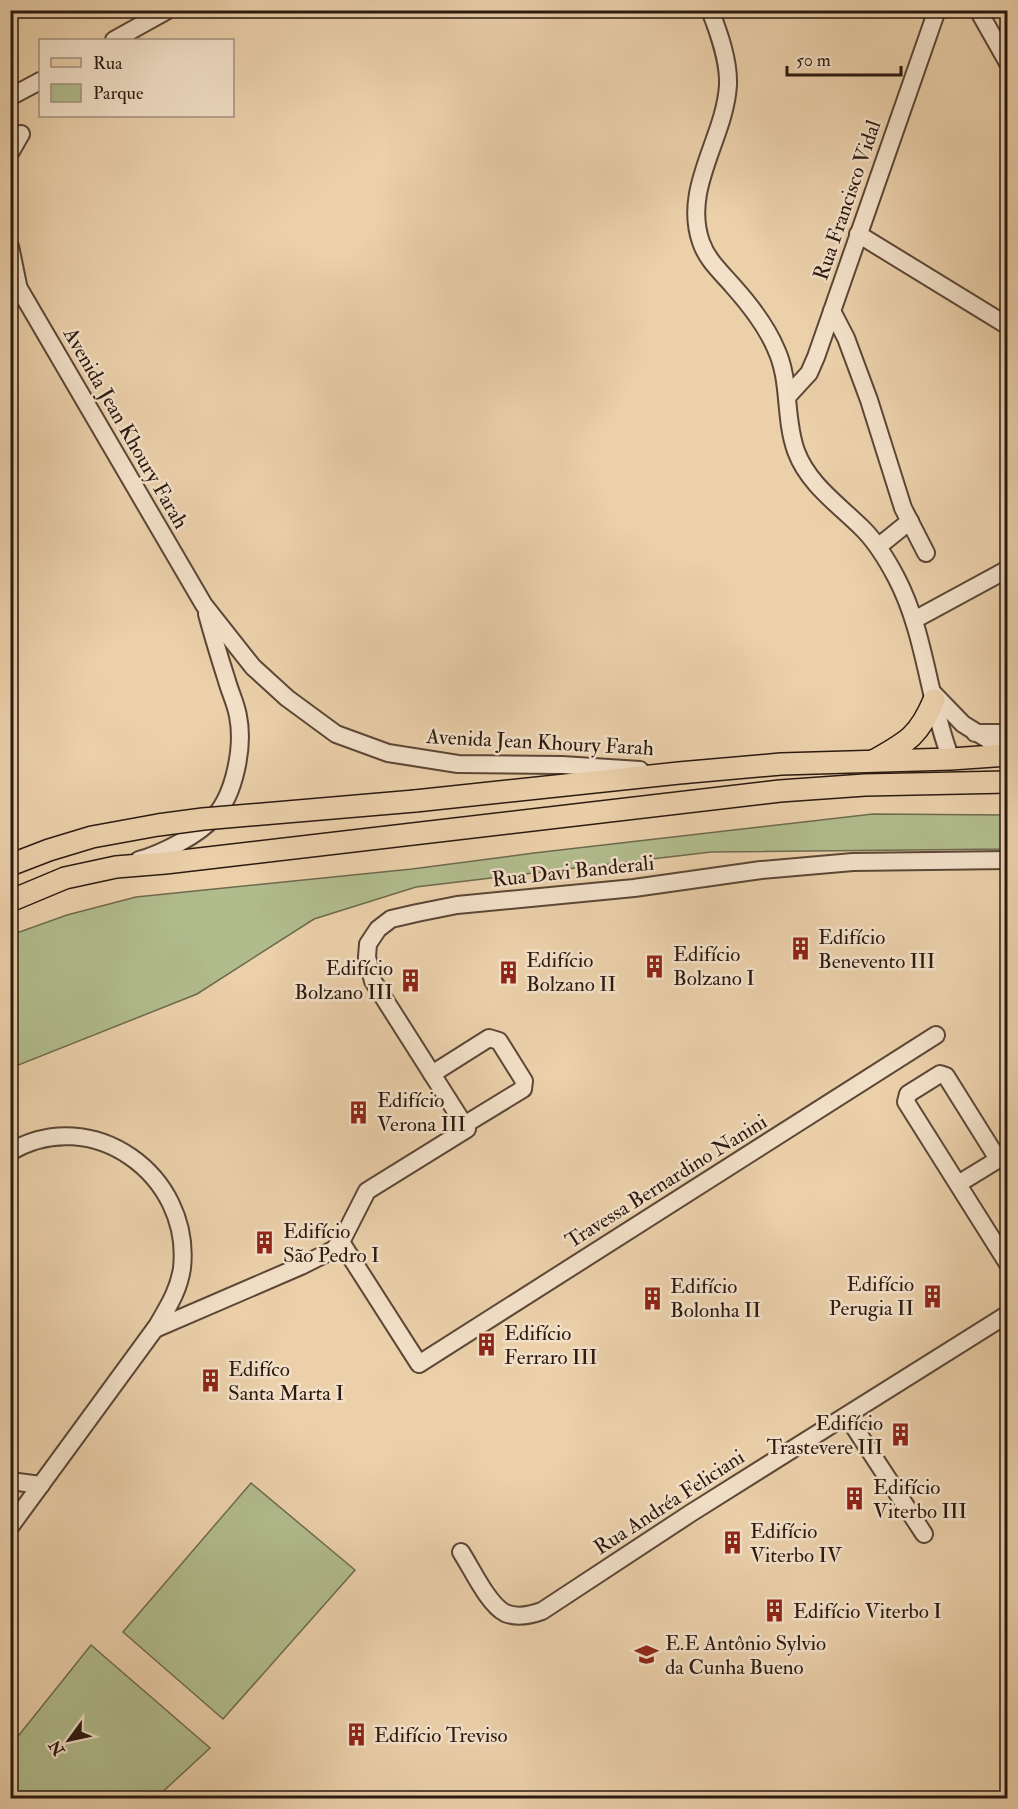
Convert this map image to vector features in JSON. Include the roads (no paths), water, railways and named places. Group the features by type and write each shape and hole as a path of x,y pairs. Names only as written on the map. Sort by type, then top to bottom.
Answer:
{"main road":[{"path":"873,761 914,735 922,725 933,696"},
{"path":"10,865 92,837 203,819 415,801 781,764 951,759 1008,753"},
{"path":"951,759 969,775 984,783"},
{"path":"10,901 65,878 116,867 780,791 865,785 1008,782"}],"street":[{"path":"116,39 168,10"},
{"path":"710,10 725,58 728,83 725,109 695,205 695,223 702,245 711,262 734,286 764,324 777,350 785,373 796,450 804,468 817,485 879,546 897,579 914,620 940,729 951,759"},
{"name":"Rua Francisco Vidal","path":"787,397 809,373 937,10"},
{"path":"978,10 1008,63"},
{"path":"10,97 39,82"},
{"path":"10,140 21,134 10,153"},
{"path":"858,234 1008,326"},
{"name":"Avenida Jean Khoury Farah","path":"10,246 14,280 204,605 253,667 287,698 336,734 388,753 458,764 562,765 679,773"},
{"path":"832,311 841,326 857,365 896,488 926,553"},
{"path":"879,546 910,521"},
{"path":"914,620 1008,569"},
{"name":"Avenida Jean Khoury Farah","path":"116,867 154,856 198,830 215,817 229,792 238,764 240,739 238,716 204,605"},
{"path":"933,696 963,724 1008,753"},
{"path":"975,733 1008,733"},
{"name":"Rua Davi Banderali","path":"466,1127 373,981 367,957 368,944 378,929 391,919 457,906 634,888 761,870 853,862 1008,860"},
{"name":"Travessa Bernardino Nanini","path":"341,1242 419,1364 936,1035"},
{"path":"155,1329 333,1250 341,1242 367,1191 522,1089 524,1081 499,1041 489,1038 432,1074"},
{"path":"958,1184 994,1162 996,1156 946,1076 940,1074 908,1094 906,1102 1008,1264"},
{"path":"10,1152 22,1145 52,1136 76,1136 99,1141 141,1163 160,1184 177,1214 182,1246 182,1269 175,1297 155,1329 10,1527"},
{"name":"Rua Andréa Feliciani","path":"461,1552 492,1600 505,1613 531,1615 542,1611 1008,1314"},
{"path":"848,1416 924,1534"},
{"path":"10,1481 41,1485"}],"place":[{"name":"Edifício Benevento III","path":"800,949"},
{"name":"Edifício Bolzano I","path":"655,966"},
{"name":"Edifício Bolzano II","path":"508,972"},
{"name":"Edifício Bolzano III","path":"411,980"},
{"name":"Edifício Verona III","path":"359,1112"},
{"name":"Edifício São Pedro I","path":"265,1243"},
{"name":"Edifício Perugia II","path":"932,1296"},
{"name":"Edifício Bolonha II","path":"652,1298"},
{"name":"Edifício Ferraro III","path":"486,1345"},
{"name":"Edifíco Santa Marta I","path":"210,1381"},
{"name":"Edifício Trastevere III","path":"901,1435"},
{"name":"Edifício Viterbo III","path":"855,1499"},
{"name":"Edifício Viterbo IV","path":"732,1543"},
{"name":"Edifício Viterbo I","path":"775,1611"},
{"name":"E.E Antônio Sylvio da Cunha Bueno","path":"647,1655"},
{"name":"Edifício Treviso","path":"356,1735"}]}
